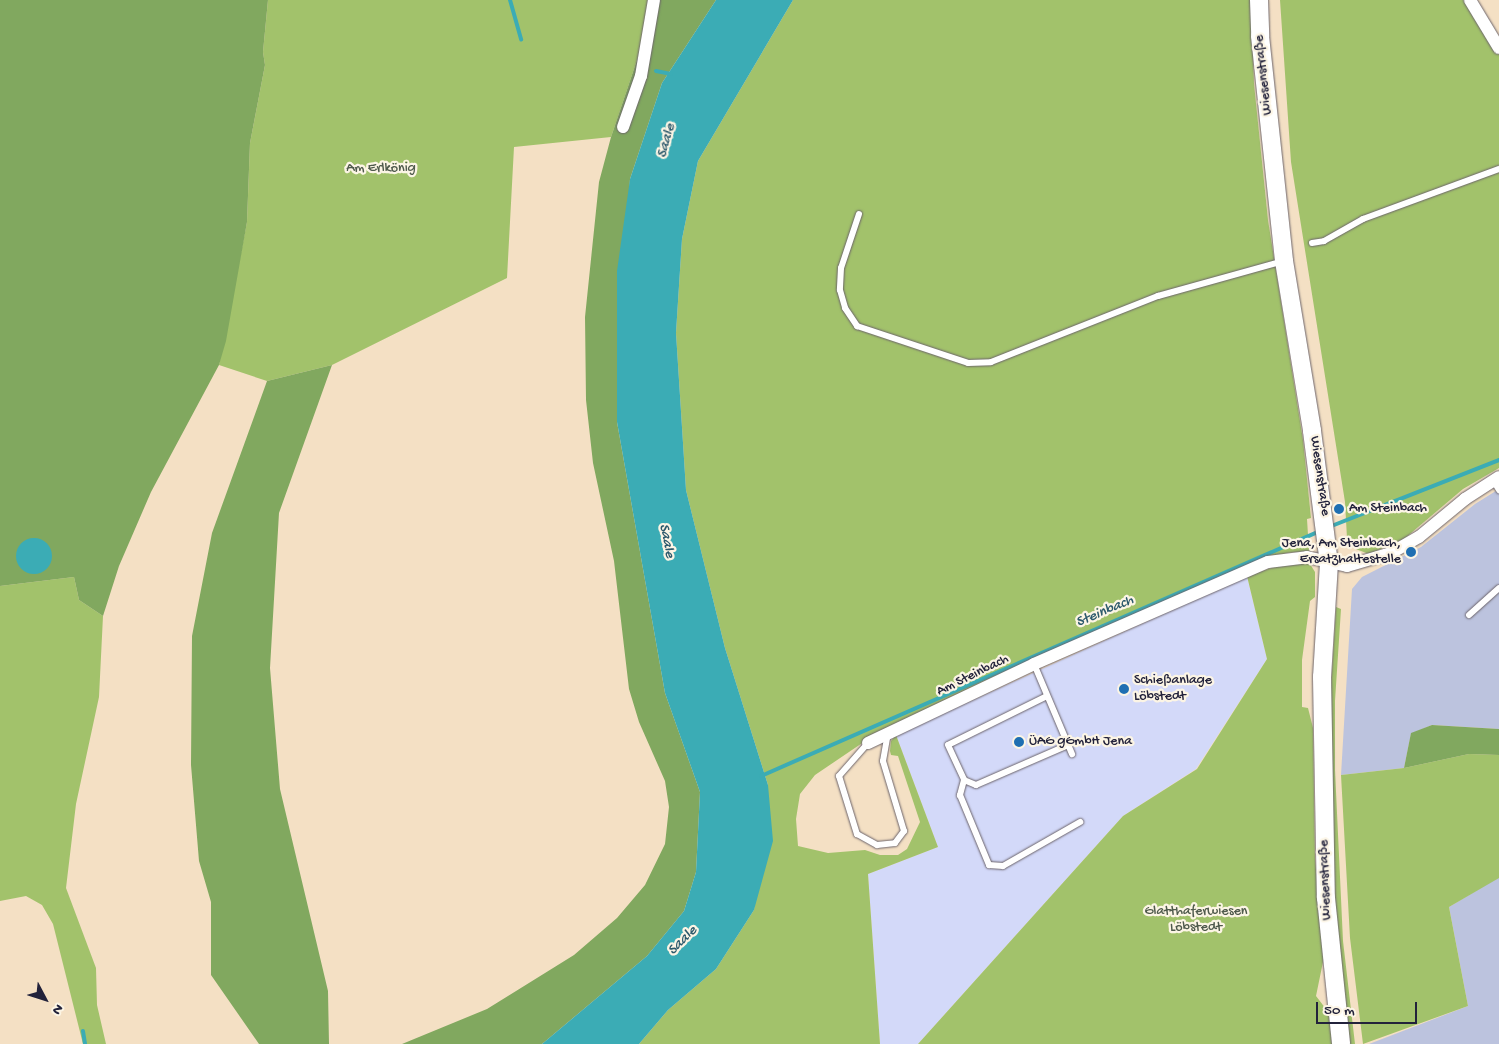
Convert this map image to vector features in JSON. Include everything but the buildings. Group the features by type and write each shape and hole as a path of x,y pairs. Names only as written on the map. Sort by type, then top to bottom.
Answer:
{"street":[{"path":"624,127 641,76 654,0"},
{"name":"Wiesenstraße","path":"1259,0 1284,261 1327,535 1329,563 1322,678 1324,831 1328,918 1341,1044"},
{"path":"1470,0 1499,48"},
{"name":"Am Steinbach","path":"868,744 1034,664 1268,562 1307,557 1329,563 1357,564 1407,545 1497,483"}],"lane":[{"path":"1312,243 1324,241 1363,219 1499,169"},
{"path":"859,214 842,268 840,290 845,308 857,326 968,363 992,362 1158,296 1284,261"},
{"path":"1469,615 1499,588"},
{"path":"1034,664 1072,754"},
{"path":"1047,696 948,744 964,780 960,794 989,865 1003,866 1080,822"},
{"path":"868,744 839,776 857,834 878,845 895,843 904,831 884,761 888,734"},
{"path":"964,780 976,785 1068,745"}],"shaded area":[{"path":"1499,489 1499,729 1432,725 1411,734 1404,768 1341,775 1352,589 1362,577 1421,547 1475,504"},
{"path":"1247,576 1267,659 1196,769 1123,816 918,1044 880,1044 868,874 938,847 896,735"},
{"path":"1499,877 1499,1044 1369,1044 1468,1006 1449,907"}],"green space":[{"path":"0,0 268,0 263,52 265,65 250,143 247,222 226,341 219,365 151,492 119,566 103,616 79,600 74,577 0,586"},
{"name":"Am Erlkönig","path":"268,0 648,0 640,51 611,137 514,147 507,278 332,365 267,381 219,365 247,222 250,143 265,65 263,52"},
{"path":"648,0 716,0 662,83 630,179 617,422 665,693 700,792 696,872 684,911 647,956 542,1044 402,1044 487,1009 574,955 617,918 645,885 665,844 669,807 665,781 639,722 629,689 614,561 593,463 586,400 585,317 599,182 611,137 640,51"},
{"path":"793,0 1251,0 1254,84 1268,220 1303,440 1311,518 1307,519 1309,551 1287,553 1265,560 880,731 815,775 800,794 796,819 798,846 828,853 865,850 880,855 898,855 907,849 920,822 898,756 891,755 891,741 896,735 938,847 868,874 880,1044 639,1044 668,1010 716,969 754,910 768,785 725,648 686,490 676,333 682,239 698,161"},
{"path":"1280,0 1465,0 1499,54 1499,468 1463,489 1404,539 1369,554 1353,548 1347,538 1345,502 1291,162"},
{"path":"332,365 279,513 270,668 280,789 328,991 329,1044 259,1044 211,975 211,902 199,861 191,765 192,636 212,533 267,381"},
{"name":"Glatthaferwiesen Löbstedt","path":"1283,564 1310,564 1315,572 1315,597 1310,601 1302,660 1302,707 1308,708 1313,728 1315,859 1324,957 1316,996 1329,1013 1332,1044 918,1044 1123,816 1197,769 1267,659 1247,576"},
{"path":"74,577 79,600 103,616 99,697 76,804 66,888 96,968 97,1005 106,1044 83,1044 53,924 42,905 26,896 0,901 0,586"},
{"path":"1336,607 1341,609 1335,701 1335,770 1343,941 1355,1044 1350,1044 1335,906 1329,719"},
{"path":"1432,725 1499,729 1499,755 1469,754 1404,768 1411,733"},
{"path":"1469,754 1499,755 1499,878 1449,907 1468,1006 1363,1044 1350,938 1341,775 1404,768"}],"water":[{"name":"Saale","path":"716,0 793,0 698,161 682,239 676,333 686,490 725,648 768,785 773,841 754,910 716,969 668,1010 639,1044 542,1044 647,956 684,911 696,872 700,792 665,693 617,422 617,271 630,179 662,83"},
{"path":"34,538 41,539 47,543 51,549 51,563 47,569 41,573 34,574 27,573 21,569 17,563 16,556 17,549 21,543 27,539"}],"waterway":[{"path":"510,0 521,39"},
{"path":"656,71 671,74"},
{"name":"Steinbach","path":"1329,527 1499,460"},
{"name":"Steinbach","path":"761,776 1320,531"},
{"path":"83,1031 85,1044"}],"place":[{"name":"Am Steinbach","path":"1339,509"},
{"name":"Jena, Am Steinbach, Ersatzhaltestelle","path":"1411,552"},
{"name":"Schießanlage Löbstedt","path":"1124,689"},
{"name":"ÜAG gGmbH Jena","path":"1019,742"}]}
